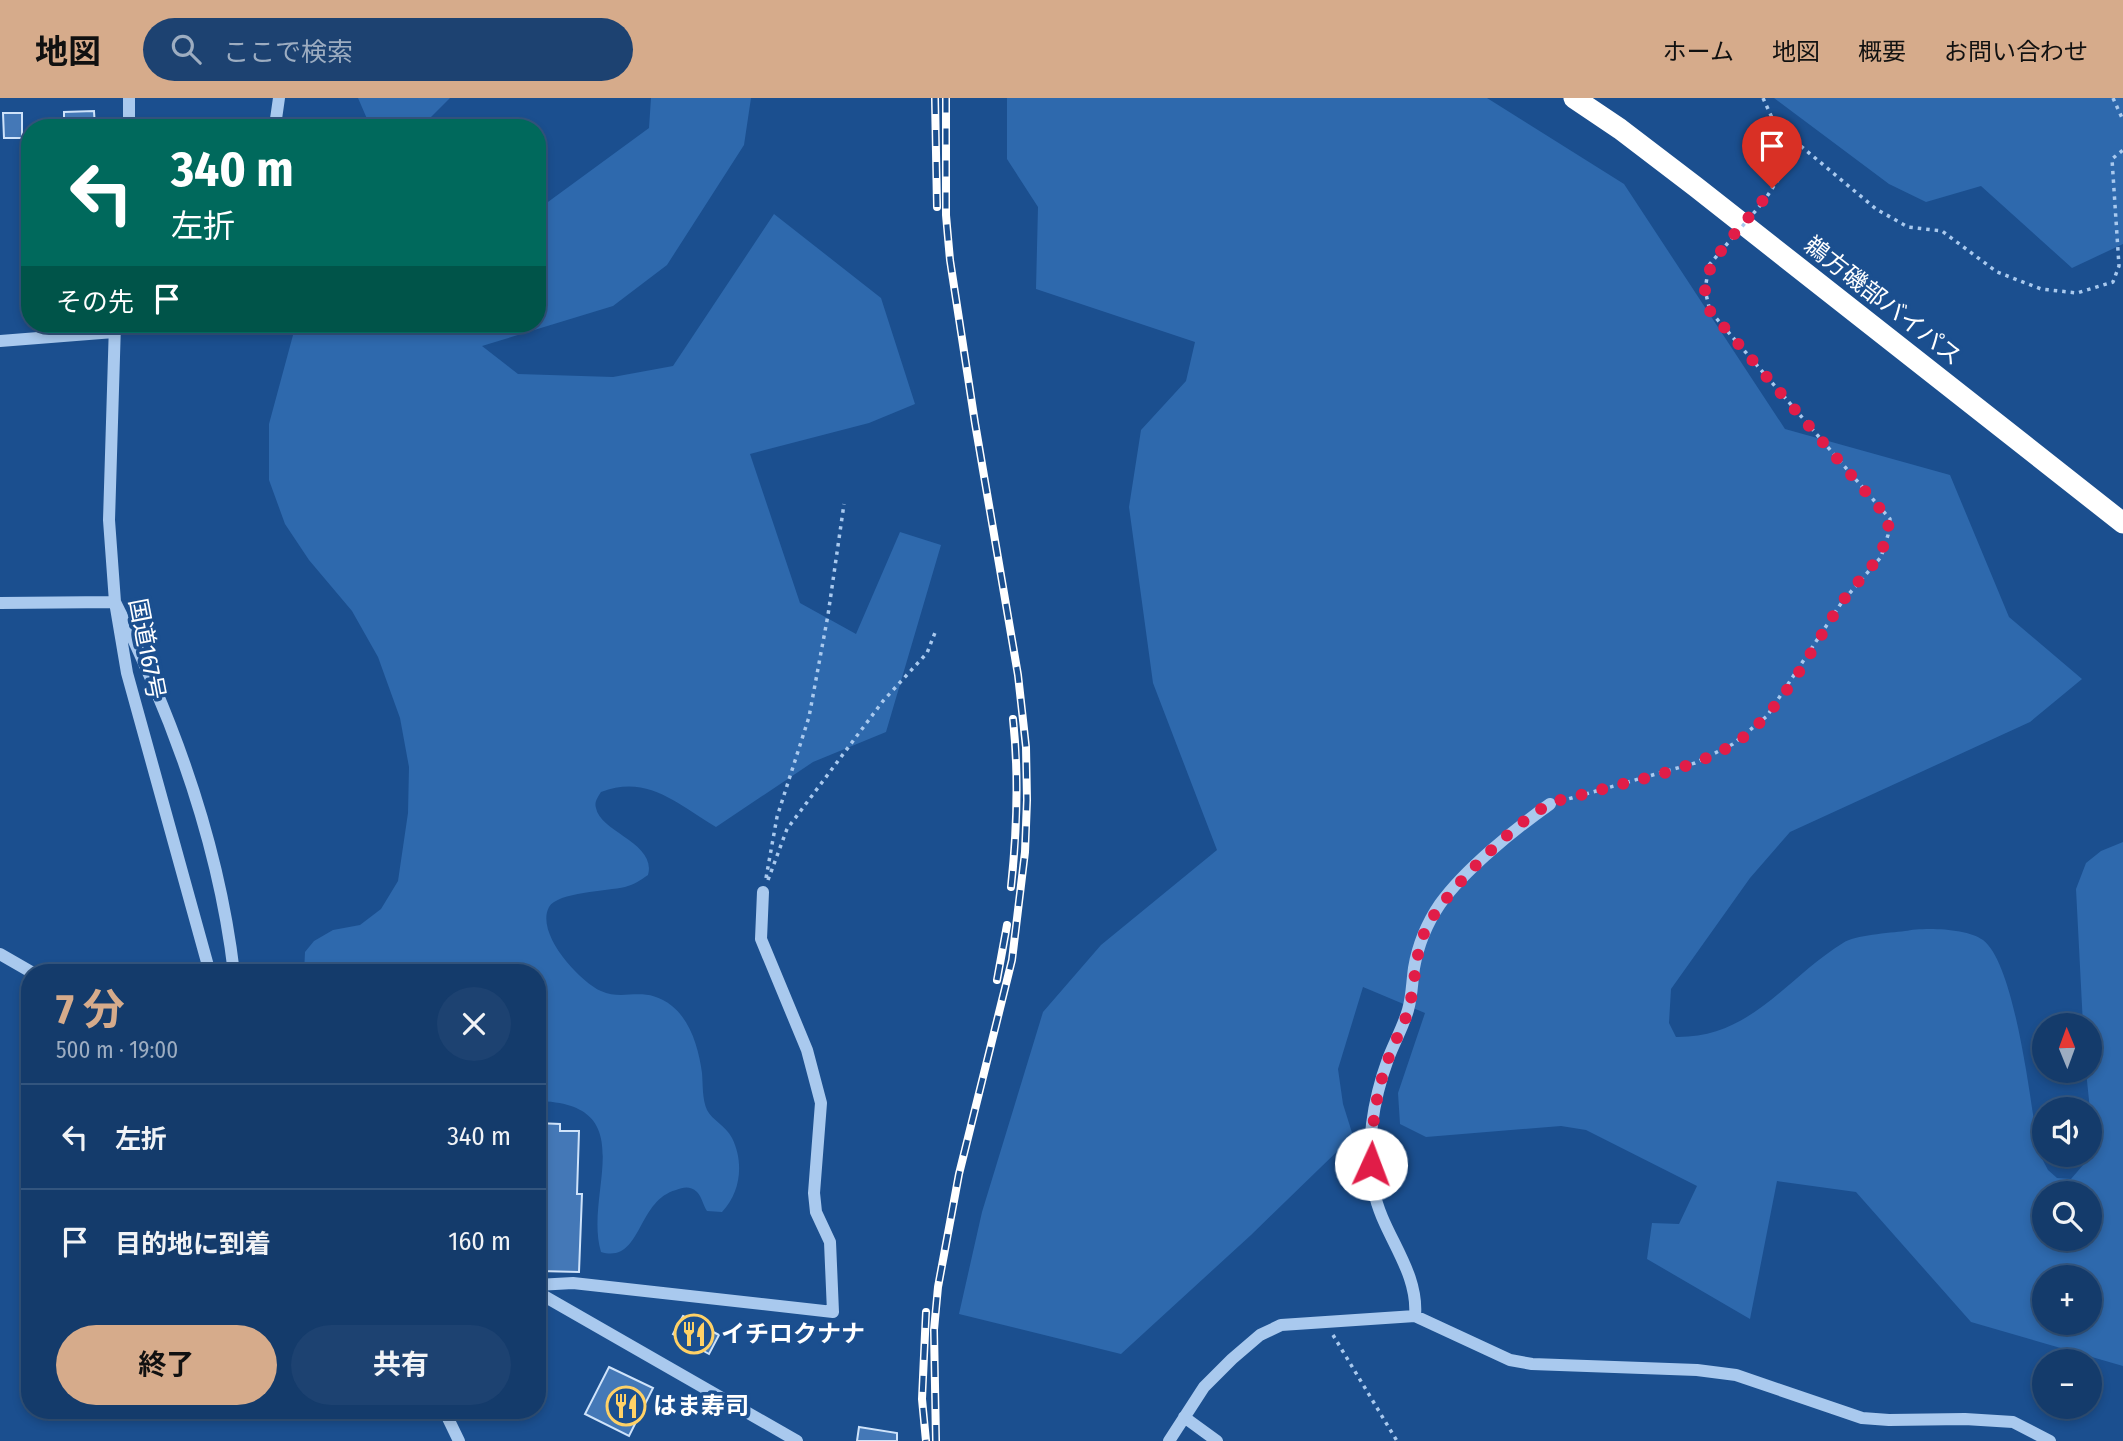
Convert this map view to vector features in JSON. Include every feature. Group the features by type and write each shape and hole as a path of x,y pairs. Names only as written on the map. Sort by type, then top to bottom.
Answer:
{"highway":[{"name":"鵜方磯部バイパス","path":"1574,98 1696,187 2123,523"}],"street":[{"path":"129,98 129,119"},
{"path":"278,119 279,98"},
{"path":"0,341 71,333"},
{"name":"国道167号","path":"115,333 109,520 115,602 127,673 208,964"},
{"path":"0,603 115,602 145,662 188,776 211,854 233,964"},
{"path":"1415,1316 1414,1291 1378,1210 1373,1189 1373,1113 1387,1061 1407,1014 1425,929 1441,903 1469,873 1514,830 1550,804"},
{"path":"546,1284 573,1283 833,1312 830,1242 816,1212 814,1193 821,1103 807,1050 761,939 763,892"},
{"path":"0,954 21,966"},
{"path":"546,1297 797,1441"},
{"path":"1169,1441 1204,1387 1265,1332 1281,1325 1415,1316 1510,1360 1532,1364 1697,1370 1736,1375 1862,1418 2012,1422 2050,1441"},
{"path":"1184,1417 1217,1441"},
{"path":"448,1419 459,1441"}],"path":[{"path":"1550,804 1695,763 1733,744 1767,716 1842,602 1881,557 1888,535 1889,519 1710,311 1704,290 1709,265 1764,201 1781,175 1779,133 1763,98"},
{"path":"2113,98 2123,120"},
{"path":"1779,133 1802,147 1876,209 1908,227 1942,230 1997,272 2041,289 2077,293 2113,282 2119,266 2112,159 2123,150"},
{"path":"763,892 777,817 809,717 828,615 844,504"},
{"path":"763,892 787,829 883,701 927,653 936,630"},
{"path":"1324,1321 1397,1441"}],"shaded area":[{"path":"358,98 450,98 429,119 367,119"},
{"path":"651,98 751,98 744,145 667,265 613,306 546,326 546,203 649,128"},
{"path":"1007,98 1487,98 1624,184 1785,429 1950,475 2009,617 2082,679 2030,722 1790,832 1750,878 1671,989 1669,1023 1676,1037 1702,1035 1726,1028 1766,1004 1822,957 1856,938 1923,929 1967,933 1983,940 1995,954 2005,978 2020,1039 2032,1109 2032,1167 2046,1167 2057,1178 2071,1179 2081,1167 2102,1167 2102,1097 2089,1097 2087,1083 2102,1083 2102,1013 2082,1013 2076,889 2086,863 2101,851 2123,842 2123,1366 2102,1360 2102,1349 2064,1349 1971,1322 1856,1192 1777,1181 1750,1319 1647,1259 1652,1223 1679,1224 1697,1186 1586,1130 1561,1126 1426,1137 1400,1124 1398,1093 1425,1013 1363,987 1338,1069 1343,1104 1353,1136 1251,1235 1121,1354 959,1314 982,1212 1043,1012 1101,945 1217,850 1153,683 1129,507 1141,430 1186,381 1195,342 1036,289 1038,207 1007,159"},
{"path":"1774,98 2123,98 2123,244 2072,268 1981,186 1926,202 1889,184"},
{"path":"774,214 881,298 915,404 869,423 750,454 800,603 856,634 900,532 941,545 886,732 813,762 716,827 675,801 648,789 618,787 601,792 596,806 600,816 644,854 649,864 648,875 625,887 562,898 549,907 546,918 548,930 562,955 592,986 610,994 644,994 662,999 679,1012 689,1028 701,1064 703,1097 707,1110 732,1138 738,1157 737,1186 722,1212 707,1211 699,1194 692,1189 676,1190 663,1196 653,1206 632,1241 624,1249 614,1253 601,1252 598,1229 603,1155 600,1134 590,1117 570,1106 546,1102 546,964 304,964 305,952 314,941 333,930 360,925 381,909 398,881 408,813 409,767 400,718 378,657 352,611 309,560 285,524 269,480 269,424 294,333 525,333 482,346 518,374 613,377 673,366"}],"building":[{"path":"94,111 94,119 64,119 64,112"},
{"path":"3,113 22,113 21,138 4,138"},
{"path":"546,1123 560,1124 560,1131 579,1131 577,1194 582,1194 579,1272 546,1271"},
{"path":"683,1316 719,1335 709,1354 673,1334"},
{"path":"609,1367 653,1388 629,1436 585,1414"},
{"path":"859,1427 897,1433 897,1441 857,1441"}],"railway":[{"path":"935,98 937,207"},
{"path":"936,1441 934,1330 938,1287 959,1174 1012,960 1025,852 1027,800 1026,747 1018,675 950,260 946,215 946,98"},
{"path":"1011,887 1016,803 1013,719"},
{"path":"997,980 1007,925"},
{"path":"926,1312 922,1399 926,1441"}],"place":[{"name":"イチロクナナ","path":"694,1334"},
{"name":"はま寿司","path":"626,1406"}],"route":[{"path":"1371,1164 1373,1113 1387,1061 1407,1014 1425,929 1441,903 1514,830 1550,804 1695,763 1733,744 1767,716 1842,602 1881,557 1888,535 1889,519 1710,311 1704,290 1709,265 1772,188"}]}
